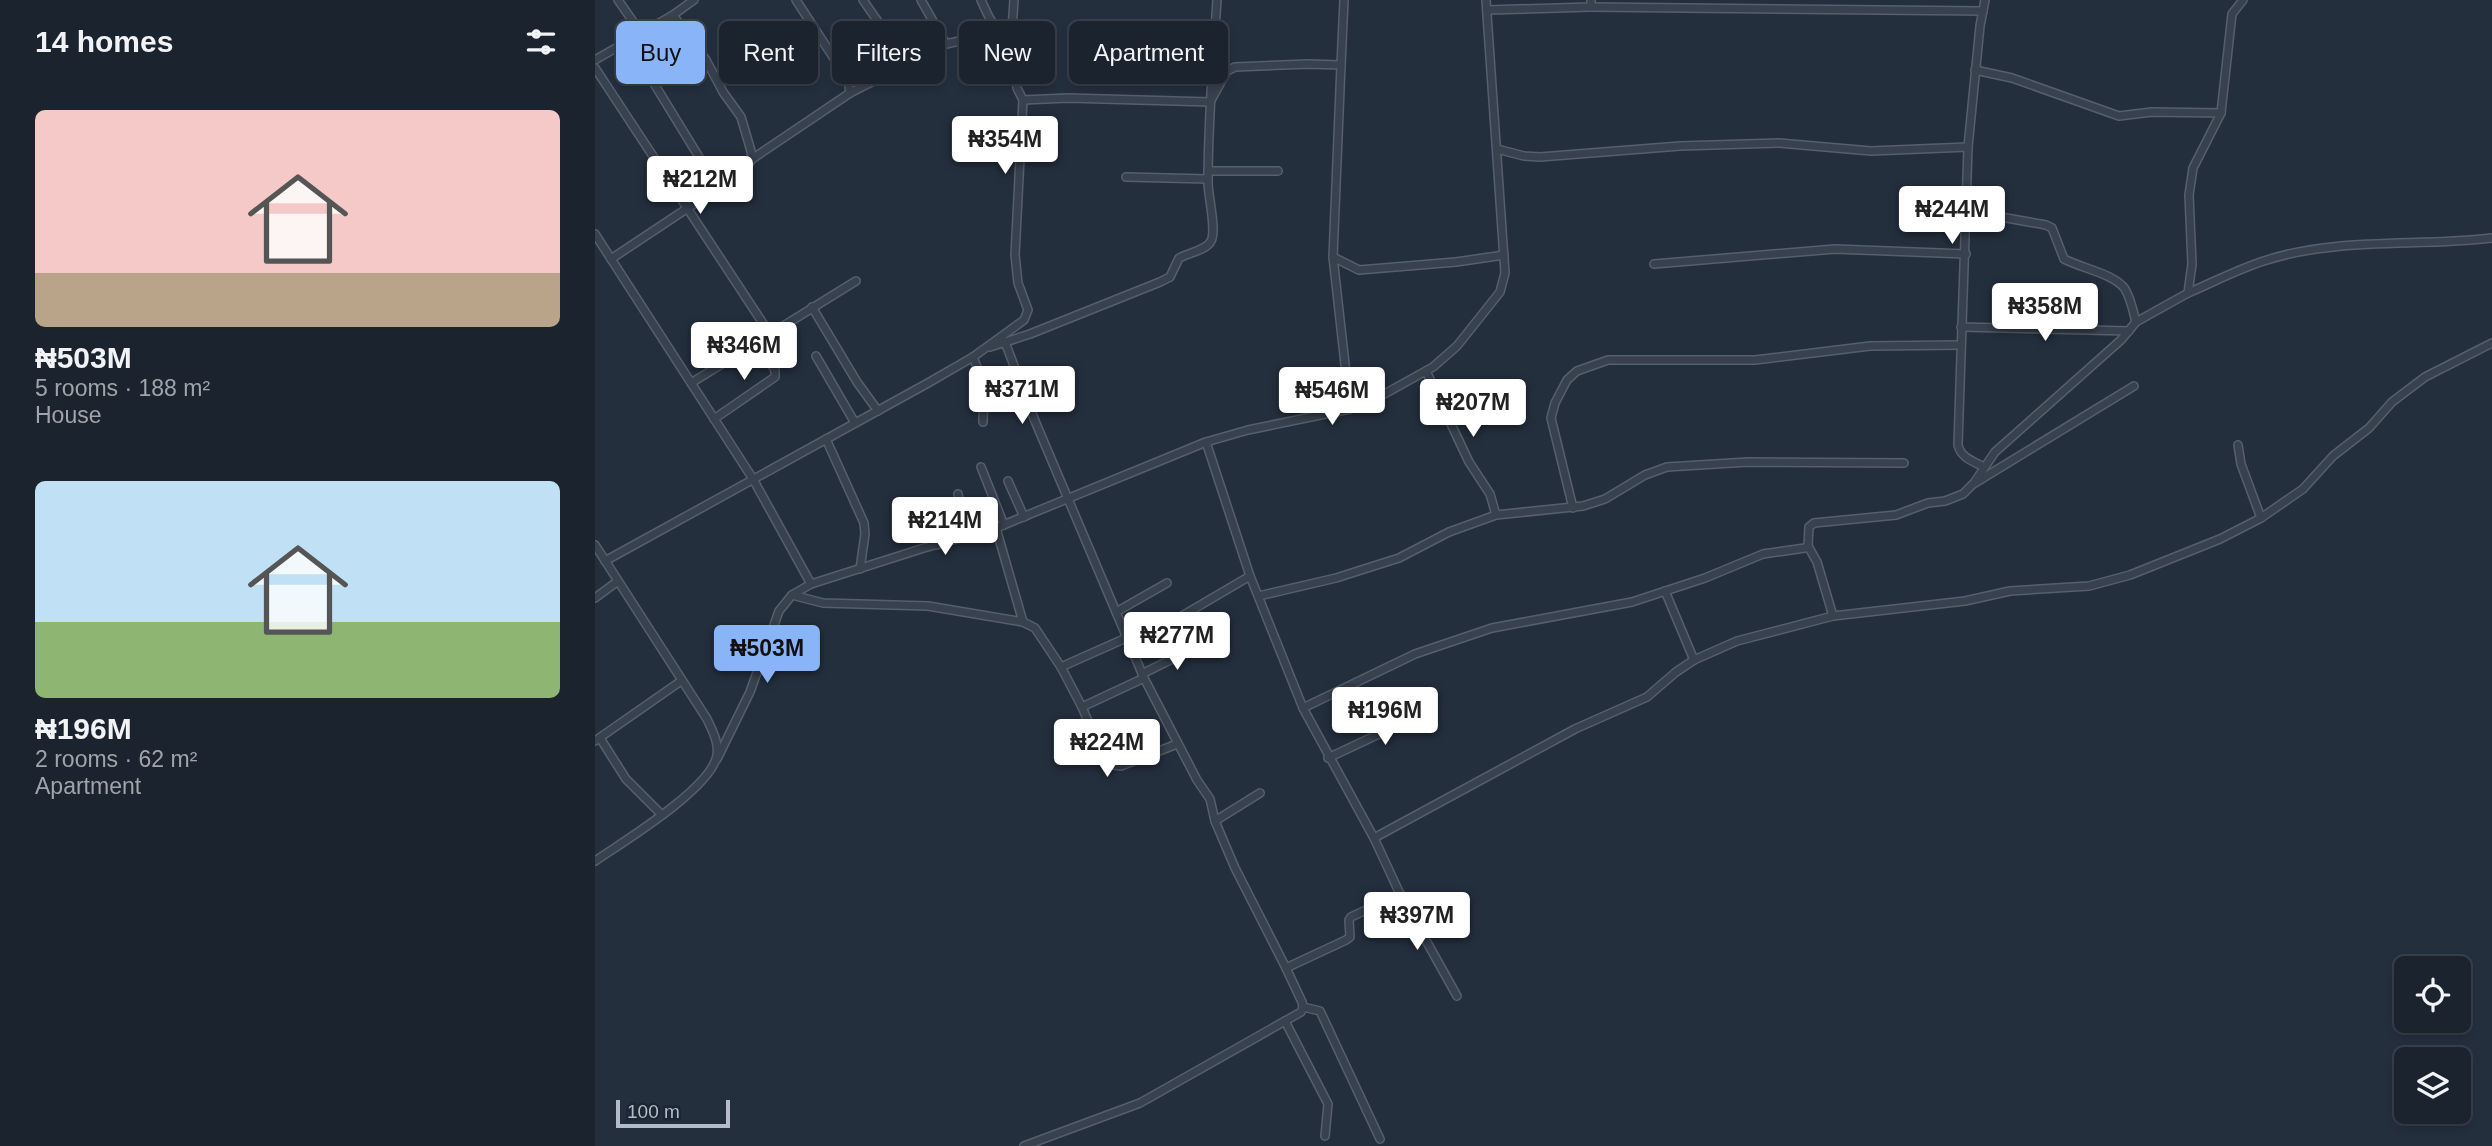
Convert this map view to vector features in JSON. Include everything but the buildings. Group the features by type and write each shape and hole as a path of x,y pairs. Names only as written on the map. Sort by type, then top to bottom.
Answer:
{"street":[{"path":"618,0 633,21"},
{"path":"662,21 694,0"},
{"path":"796,0 848,80 850,93"},
{"path":"863,0 878,21"},
{"path":"921,0 946,44 959,41"},
{"path":"981,0 990,21"},
{"path":"1013,21 1014,0"},
{"path":"986,348 1170,277 1179,258 1206,247 1212,240 1214,232 1208,200 1208,175 1217,0"},
{"path":"1344,0 1333,257 1350,409"},
{"path":"595,861 662,815 695,788 717,759 750,692 779,611 792,595 811,584 996,528 1206,442 1248,430 1350,409 1379,397 1426,371 1457,346 1500,292 1505,273 1486,0"},
{"path":"1984,467 1966,458 1959,452 1958,445 1968,148 1985,0"},
{"path":"2188,293 2193,264 2189,195 2193,168 2221,113 2232,15 2243,0"},
{"path":"1487,10 1591,4 1983,11"},
{"path":"673,15 706,60 723,92 741,117 751,159"},
{"path":"595,60 616,48"},
{"path":"1210,102 1227,71 1235,67 1341,65"},
{"path":"595,68 770,334"},
{"path":"1975,70 2012,78 2119,116 2152,112 2221,113"},
{"path":"655,84 718,187"},
{"path":"611,259 745,170 751,159 850,93 869,84"},
{"path":"605,561 973,357 1024,320 1028,310 1018,283 1015,255 1023,100 1017,84"},
{"path":"1023,100 1068,98 1210,102"},
{"path":"1497,149 1540,157 1680,146 1779,143 1871,151 1968,148"},
{"path":"1126,177 1278,171"},
{"path":"1967,211 2052,228 2064,259 2123,286 2136,322"},
{"path":"595,234 753,479 811,584"},
{"path":"1974,484 1995,452 2136,322 2188,293 2269,259 2309,251 2344,246 2492,238"},
{"path":"1654,264 1835,249 1966,254"},
{"path":"1333,257 1359,270 1457,262 1504,255"},
{"path":"691,383 856,281"},
{"path":"813,307 877,411"},
{"path":"1961,327 2129,331"},
{"path":"714,419 775,377 775,370 757,342"},
{"path":"1005,342 1129,647 1177,744 1210,799 1215,821 1235,868 1303,1007 1301,1012 1140,1103 1024,1146"},
{"path":"1374,838 1575,729 1647,697 1694,660 1750,637 1833,616 1965,601 2010,591 2089,586 2130,575 2220,540 2261,518 2303,489 2333,456 2369,428 2392,402 2425,377 2492,343"},
{"path":"1573,508 1551,418 1567,380 1577,371 1608,360 1755,360 1870,346 1960,345"},
{"path":"816,356 855,423"},
{"path":"973,357 983,385 983,422"},
{"path":"1426,371 1469,462 1490,494 1496,515"},
{"path":"1833,616 1817,562 1808,545 1809,527 1814,523 1896,515 1963,494 1974,484 2134,386"},
{"path":"826,439 864,523 860,569"},
{"path":"1206,442 1250,576 1303,708 1374,838 1400,894 1457,996"},
{"path":"2238,445 2241,464 2261,518"},
{"path":"1259,596 1336,578 1399,558 1449,533 1496,515 1573,508 1605,499 1645,475 1667,467 1748,462 1904,463"},
{"path":"981,467 1004,525"},
{"path":"1008,481 1024,517"},
{"path":"958,494 962,514 961,538"},
{"path":"927,517 937,545"},
{"path":"996,528 1023,622"},
{"path":"595,545 706,719 717,742 717,759"},
{"path":"1303,708 1415,654 1492,628 1632,601 1763,554 1808,545"},
{"path":"1129,647 1250,576"},
{"path":"595,598 618,581"},
{"path":"1116,612 1167,583"},
{"path":"1665,591 1694,660"},
{"path":"792,595 823,603 928,606 1023,622 1035,628 1061,667 1083,707 1106,764 1122,766 1177,744"},
{"path":"1061,667 1126,638"},
{"path":"1083,707 1200,645"},
{"path":"662,815 626,779 598,739 681,681"},
{"path":"1328,758 1430,710"},
{"path":"1215,821 1260,793"},
{"path":"1286,968 1346,940 1350,937 1351,917 1400,894"},
{"path":"1303,1007 1320,1011 1380,1139"},
{"path":"1285,1021 1328,1104 1325,1136"}]}
